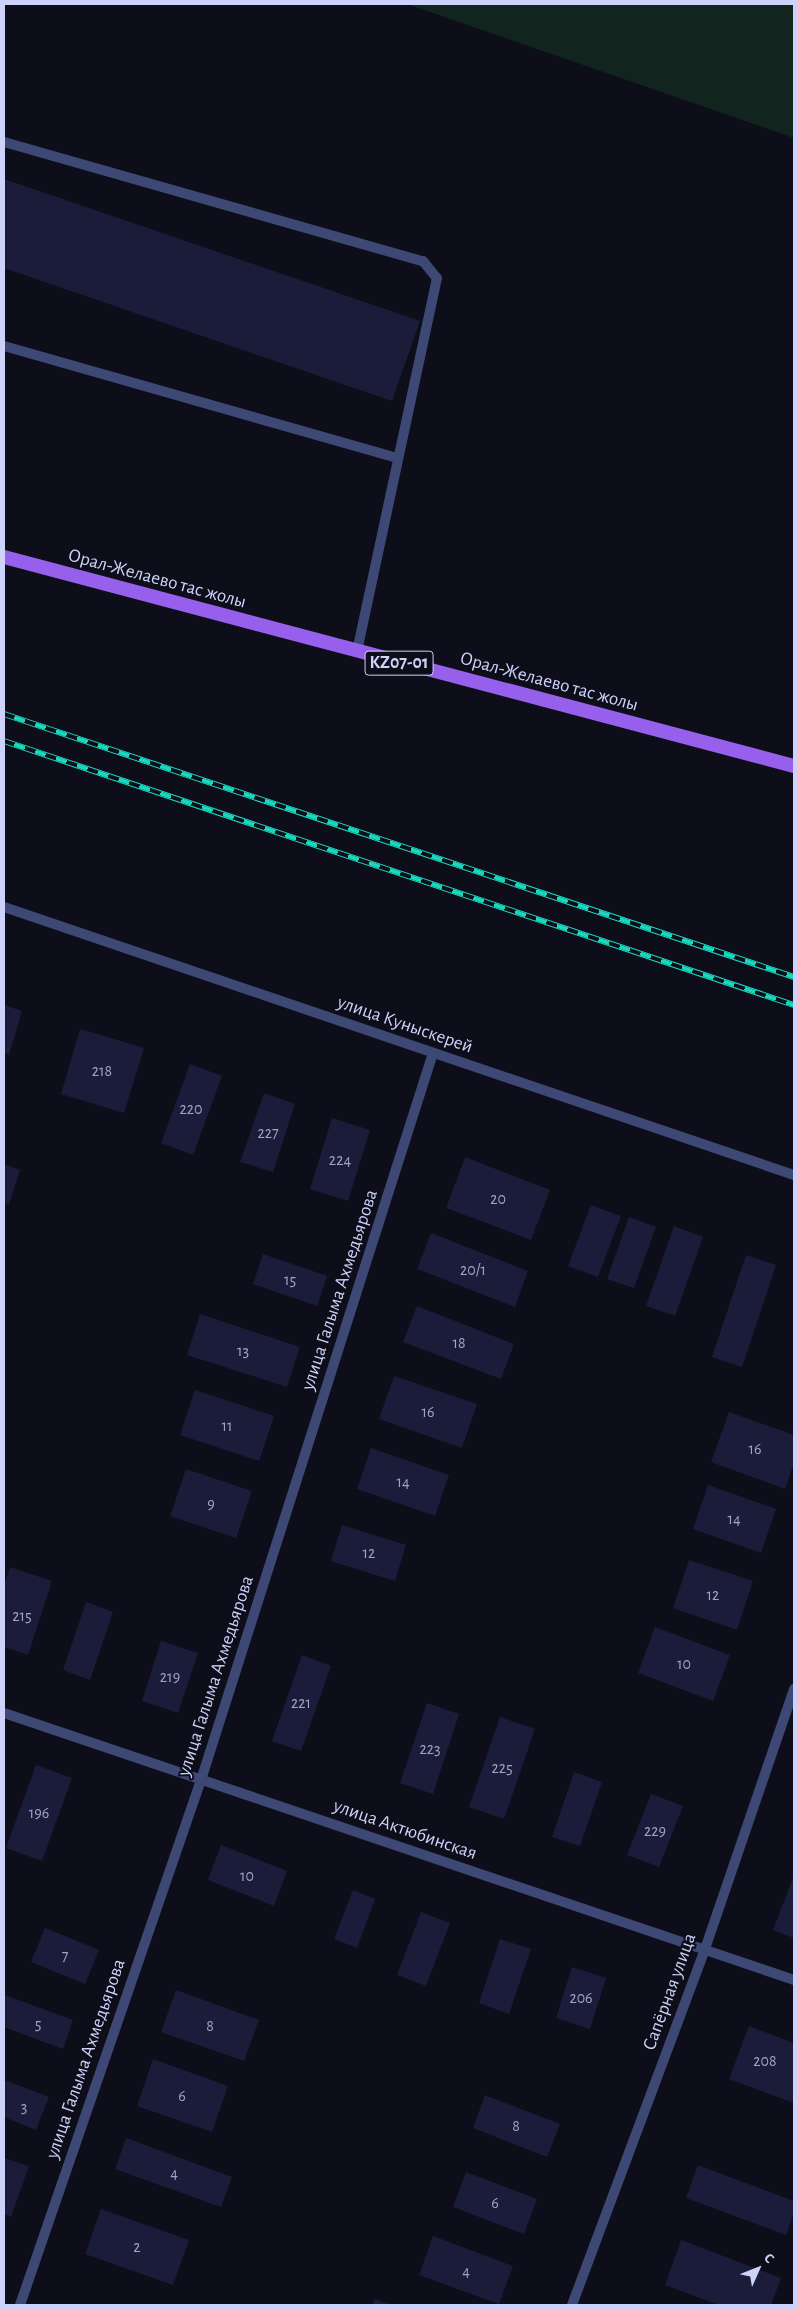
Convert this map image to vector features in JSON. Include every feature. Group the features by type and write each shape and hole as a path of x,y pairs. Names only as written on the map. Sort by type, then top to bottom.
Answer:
{"main road":[{"name":"Орал-Желаево тас жолы","path":"4,557 357,652 794,766"}],"street":[{"path":"4,142 423,261 437,278 396,458 388,514 357,652"},
{"path":"4,346 396,458"},
{"name":"улица Куныскерей","path":"4,907 794,1175"},
{"name":"улица Галыма Ахмедьярова","path":"20,2305 201,1780 433,1053"},
{"name":"Сапёрная улица","path":"572,2305 705,1950 794,1689"},
{"name":"улица Актюбинская","path":"4,1713 794,1980"}],"green space":[{"path":"407,4 794,4 794,138"}],"building":[{"path":"4,179 420,321 392,401 4,268"},
{"path":"4,1005 22,1011 9,1055 4,1053"},
{"path":"80,1029 144,1048 124,1113 61,1094"},
{"path":"190,1064 222,1076 193,1155 161,1143"},
{"path":"264,1093 295,1104 273,1172 240,1162"},
{"path":"332,1118 370,1130 348,1201 310,1189"},
{"path":"465,1157 550,1190 531,1240 446,1208"},
{"path":"4,1164 20,1170 9,1204 4,1203"},
{"path":"591,1205 621,1216 598,1277 568,1266"},
{"path":"629,1217 656,1227 634,1288 607,1279"},
{"path":"674,1226 703,1237 675,1316 646,1306"},
{"path":"431,1233 528,1271 515,1307 417,1269"},
{"path":"263,1254 327,1276 317,1306 253,1284"},
{"path":"746,1255 776,1265 742,1367 712,1357"},
{"path":"417,1306 514,1344 501,1379 403,1342"},
{"path":"200,1314 300,1347 287,1387 187,1355"},
{"path":"394,1376 477,1404 462,1448 379,1419"},
{"path":"195,1390 274,1416 259,1461 180,1435"},
{"path":"729,1412 794,1435 794,1463 785,1489 711,1462"},
{"path":"371,1448 449,1475 435,1516 357,1489"},
{"path":"186,1469 252,1491 236,1538 170,1516"},
{"path":"708,1485 776,1509 761,1553 693,1529"},
{"path":"342,1525 406,1545 395,1581 331,1561"},
{"path":"689,1560 753,1581 737,1630 673,1608"},
{"path":"10,1567 52,1581 28,1655 4,1647 4,1585"},
{"path":"86,1602 113,1612 90,1680 63,1670"},
{"path":"655,1627 730,1655 713,1701 638,1673"},
{"path":"161,1641 198,1653 178,1713 142,1701"},
{"path":"302,1655 331,1666 301,1751 272,1741"},
{"path":"427,1703 459,1714 433,1794 400,1783"},
{"path":"500,1717 535,1729 504,1819 469,1807"},
{"path":"36,1765 72,1778 42,1861 6,1848"},
{"path":"574,1772 602,1782 580,1846 552,1837"},
{"path":"651,1794 683,1806 659,1867 627,1855"},
{"path":"221,1845 287,1871 274,1906 208,1880"},
{"path":"794,1875 794,1938 773,1930"},
{"path":"353,1890 375,1899 357,1948 334,1939"},
{"path":"421,1912 450,1923 426,1986 397,1975"},
{"path":"45,1928 99,1950 85,1984 31,1962"},
{"path":"500,1939 531,1949 509,2014 479,2003"},
{"path":"572,1967 606,1978 590,2029 556,2018"},
{"path":"176,1990 259,2020 244,2061 161,2032"},
{"path":"5,1995 73,2020 63,2049 4,2027"},
{"path":"749,2026 794,2043 794,2103 729,2079"},
{"path":"153,2059 228,2086 212,2132 137,2106"},
{"path":"4,2080 49,2097 36,2130 4,2117"},
{"path":"485,2095 560,2124 547,2157 473,2128"},
{"path":"126,2138 232,2177 221,2207 115,2169"},
{"path":"4,2158 29,2166 11,2217 4,2214"},
{"path":"698,2165 794,2201 794,2212 786,2235 686,2198"},
{"path":"466,2172 537,2199 524,2234 453,2207"},
{"path":"101,2209 189,2240 173,2285 85,2254"},
{"path":"433,2236 513,2266 499,2304 419,2275"},
{"path":"681,2240 781,2278 771,2305 719,2305 665,2285"},
{"path":"375,2299 391,2305 372,2305"}],"railway":[{"path":"4,714 794,977"},
{"path":"4,741 794,1005"}]}
